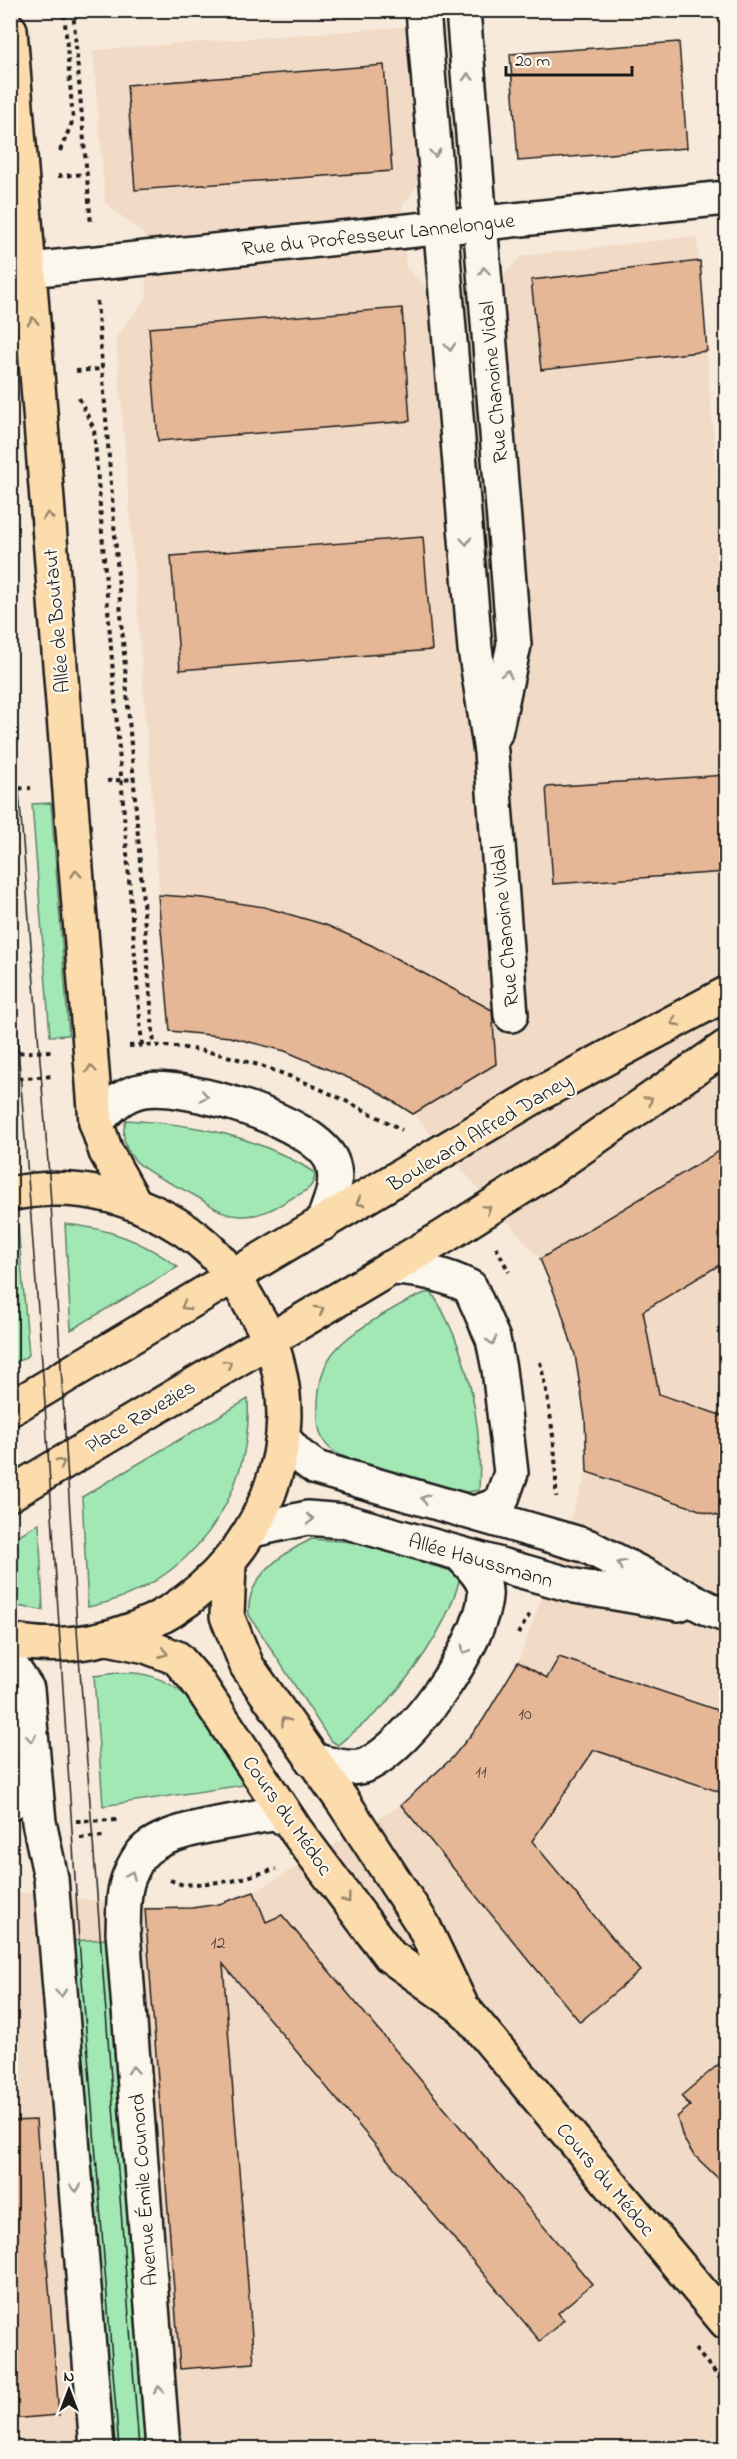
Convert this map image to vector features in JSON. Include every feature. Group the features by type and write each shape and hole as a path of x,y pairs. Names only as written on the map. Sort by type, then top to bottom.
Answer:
{"main road":[{"name":"Allée de Boutaut","path":"10,30 20,271 96,1122 106,1152 134,1202"},
{"name":"Boulevard Alfred Daney","path":"236,1276 537,1095 726,994"},
{"path":"270,1340 549,1170 726,1047"},
{"path":"10,1194 50,1188 92,1191 134,1202 172,1221 207,1246 236,1276 270,1340 279,1372 283,1405 283,1438 273,1486 253,1530 229,1564 194,1597 153,1622 108,1638 58,1644 10,1640"},
{"path":"10,1409 236,1276"},
{"name":"Place Ravezies","path":"10,1494 270,1340"},
{"name":"Cours du Médoc","path":"229,1564 227,1616 247,1666 344,1803 423,1925 463,2008 726,2322"},
{"name":"Cours du Médoc","path":"108,1638 147,1646 177,1658 197,1681 289,1820 390,1956 463,2008"}],"street":[{"name":"Rue Chanoine Vidal","path":"423,10 475,649 490,752 511,1015"},
{"name":"Rue Chanoine Vidal","path":"463,10 514,645 490,752"},
{"name":"Rue du Professeur Lannelongue","path":"20,271 726,198"},
{"path":"96,1122 117,1100 146,1090 200,1095 244,1107 287,1123 326,1149 333,1165 334,1191 322,1224"},
{"path":"390,1268 419,1269 446,1276 470,1287 492,1339 500,1370 511,1473 500,1504 475,1514"},
{"name":"Allée Haussmann","path":"283,1438 297,1454 316,1468 587,1546 719,1613"},
{"name":"Allée Haussmann","path":"253,1530 307,1518 344,1521 574,1586 719,1613"},
{"path":"312,1760 348,1767 365,1765 393,1746 417,1722 444,1687 472,1639 486,1595 481,1578 460,1554"},
{"path":"10,1664 27,1689 39,1822 51,1878 97,2448"},
{"path":"10,1803 24,1793 34,1770"},
{"name":"Avenue Émile Counord","path":"163,2448 123,1932 129,1878 149,1846 178,1834 274,1814 289,1820"}],"path":[{"path":"56,159 73,120 64,10"},
{"path":"73,10 154,1045"},
{"path":"57,167 59,187"},
{"path":"73,371 73,378"},
{"path":"77,394 94,429 143,1053"}],"shaded area":[{"path":"413,26 425,176 402,206 406,268 435,292 498,282 521,256 697,236 726,585 726,2448 11,2448 11,1891 160,1908 219,1904 254,1892 401,1805 450,1760 483,1720 518,1662 587,1472 585,1418 575,1355 560,1307 540,1259 413,1114 372,1088 285,1051 230,1037 170,1031 116,336 147,297 144,234 105,203 93,50"}],"green space":[{"path":"51,803 69,1035 50,1036 32,804"},
{"path":"126,1120 200,1129 248,1141 293,1160 315,1173 315,1178 305,1191 268,1211 248,1216 227,1213 155,1175 133,1158 126,1147 124,1135"},
{"path":"65,1224 124,1237 152,1250 178,1267 71,1330"},
{"path":"18,1226 29,1355 11,1366 11,1228"},
{"path":"425,1293 432,1293 445,1315 464,1363 475,1413 480,1465 479,1490 463,1493 342,1456 326,1445 319,1429 320,1381 331,1356 350,1336 363,1327"},
{"path":"248,1399 247,1436 239,1471 226,1504 207,1533 184,1559 156,1580 124,1596 88,1607 82,1497"},
{"path":"39,1523 43,1610 10,1605 11,1540"},
{"path":"312,1539 354,1542 461,1574 441,1626 421,1659 382,1708 338,1745 330,1740 249,1615 249,1602 259,1578 278,1559"},
{"path":"136,1673 154,1677 171,1685 187,1697 244,1785 103,1806 94,1676"},
{"path":"109,1939 149,2448 110,2448 70,1941"}],"building":[{"path":"679,42 687,148 518,161 510,54"},
{"path":"384,65 392,171 135,190 127,85"},
{"path":"700,261 707,351 541,370 531,280"},
{"path":"402,308 410,421 158,441 149,328"},
{"path":"423,537 432,650 180,670 171,556"},
{"path":"726,775 726,872 553,884 546,787"},
{"path":"158,895 204,898 264,907 326,925 371,945 492,1010 496,1064 413,1114 372,1088 285,1051 230,1037 170,1031"},
{"path":"726,1147 726,1261 643,1311 659,1394 726,1417 726,1519 587,1472 585,1418 575,1355 560,1307 540,1259"},
{"path":"559,1657 726,1713 726,1794 594,1750 532,1841 640,1971 580,2022 401,1805 452,1758 483,1720 518,1662 547,1678"},
{"path":"254,1892 266,1922 282,1915 592,2284 558,2313 564,2320 540,2341 223,1964 254,2363 180,2369 145,1909 192,1908 219,1904"},
{"path":"726,2058 726,2186 693,2154 683,2138 677,2117 690,2106 681,2096"},
{"path":"36,2120 59,2415 10,2419 10,2121"}],"tram line":[{"path":"10,676 50,1188 78,1644 139,2448"},
{"path":"10,940 44,1389 79,1941 119,2448"}]}
